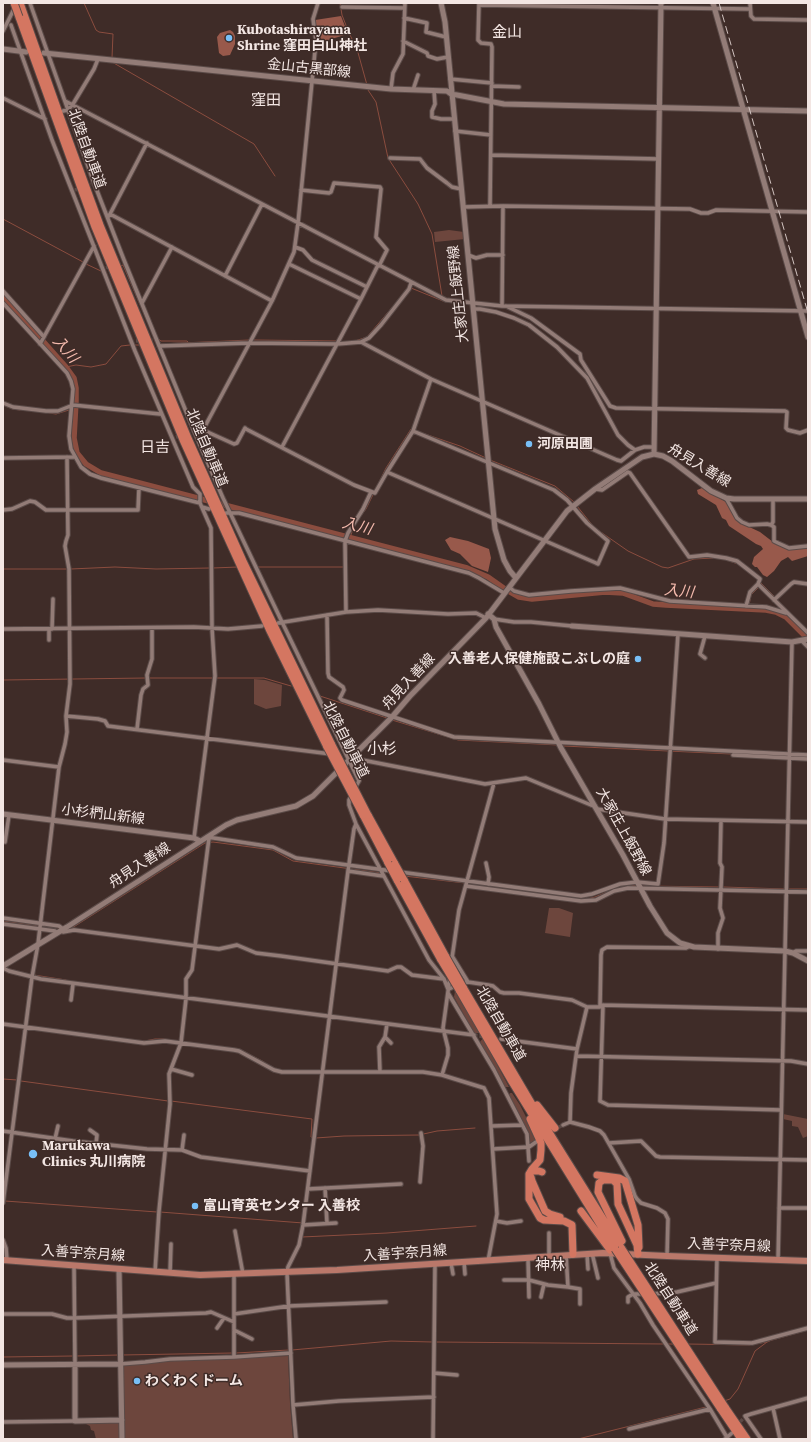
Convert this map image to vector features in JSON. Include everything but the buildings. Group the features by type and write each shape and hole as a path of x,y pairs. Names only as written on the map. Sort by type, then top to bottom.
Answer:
{"highway":[{"name":"北陸自動車道","path":"17,3 79,183 147,340 147,349 213,497 221,511 330,746 400,880 463,986 498,1041 539,1116 617,1250"},
{"name":"北陸自動車道","path":"463,986 496,1054 617,1250 722,1407 741,1439"},
{"path":"498,1041 555,1128"},
{"path":"496,1054 523,1105 540,1143 540,1160 529,1174 530,1202 540,1218 544,1220 564,1221 572,1226 570,1255"},
{"path":"539,1170 532,1175 532,1181 545,1211 552,1215 568,1219 573,1223 574,1229 570,1255"},
{"path":"599,1173 622,1179 627,1185 638,1225 638,1254"},
{"path":"617,1250 600,1196 598,1186 603,1180 613,1180 617,1184 618,1204 637,1245 638,1254"},
{"path":"581,1211 617,1250 652,1301"},
{"name":"北陸自動車道","path":"722,1407 747,1439"}],"main road":[{"name":"大家庄上飯野線","path":"441,3 446,37 496,536 504,560 516,578"},
{"path":"712,3 808,337"},
{"path":"654,454 661,5"},
{"path":"3,49 23,51"},
{"name":"金山古黒部線","path":"46,54 391,89 447,91 451,94 492,102 516,104 808,111"},
{"name":"舟見入善線","path":"3,967 226,825 237,820 290,807 306,801 319,791 392,717 410,696 487,616 559,520 573,506 642,457 654,454 663,456 711,491 726,498 808,499"},
{"name":"大家庄上飯野線","path":"487,616 494,619 496,627 560,745 667,933 677,941 690,946 718,949 785,951 808,960"},
{"path":"572,626 792,642 804,640"},
{"name":"小杉椚山新線","path":"3,814 194,838 200,841"},
{"name":"入善宇奈月線","path":"5,1260 200,1275 287,1272 488,1261 617,1250 638,1254 667,1256 808,1261"},
{"path":"119,1269 122,1439"},
{"path":"75,1364 75,1421 122,1420"},
{"path":"3,1365 120,1364"}],"street":[{"path":"3,31 17,3"},
{"path":"30,3 46,54 65,101 66,110 78,134 92,183 109,215 122,261 142,303 147,340"},
{"path":"203,430 272,300 289,264 295,247 316,41 313,19 318,3"},
{"path":"750,3 751,16 754,19 808,20"},
{"path":"490,206 492,47 491,44 481,43 478,40 479,4 661,5 714,9 750,9"},
{"path":"342,7 405,5 403,54 393,73 391,89"},
{"path":"404,18 427,23 426,32 446,37"},
{"path":"11,25 23,51 45,116 94,246 160,414 174,438 193,487 213,497"},
{"path":"403,41 427,53 428,56 437,59 448,57"},
{"path":"66,110 73,104 94,69 98,59"},
{"path":"413,90 418,75"},
{"path":"450,79 519,87"},
{"path":"434,91 432,117 454,119"},
{"path":"3,98 45,116"},
{"path":"65,101 446,300 496,312 529,325 557,347 587,378 618,434 635,450"},
{"path":"455,132 491,134"},
{"path":"109,215 147,143"},
{"path":"491,155 659,158"},
{"path":"390,158 420,159 428,168 452,187 461,189"},
{"path":"282,447 387,250 376,237 380,187 334,183 330,193 301,190"},
{"path":"225,276 262,204"},
{"path":"463,207 503,206 658,208 690,209 701,213 708,213 716,210 808,212"},
{"path":"503,206 503,306"},
{"path":"109,215 272,300"},
{"path":"40,344 94,246"},
{"path":"142,303 172,247"},
{"path":"295,247 303,250 312,260 367,287"},
{"path":"468,254 476,258 487,255 503,255"},
{"path":"289,264 361,299"},
{"path":"131,341 147,340 160,346 249,343 337,344 361,342 368,338 381,325 409,289 411,283"},
{"path":"3,291 44,337"},
{"path":"3,303 67,373 71,381 72,389 69,436 71,449 81,466 90,474 221,511 239,513 469,574 480,578 504,593"},
{"path":"473,306 808,311"},
{"path":"503,306 532,318 580,354 581,360 610,406 616,408 785,411 787,412 786,428 788,430 800,433 808,430"},
{"path":"361,342 431,379 617,460 621,461 635,450 644,447 654,447"},
{"path":"160,346 194,432 213,497 351,759 359,781"},
{"path":"194,432 203,430 234,444 237,443 244,428 354,485 375,494 413,430 431,379"},
{"path":"3,403 13,407 54,411 81,405 160,414"},
{"path":"387,472 598,564 608,541 587,523 562,495 488,460 413,430"},
{"path":"3,458 74,456"},
{"path":"3,1204 32,977 38,944 59,768 65,744 66,716 70,684 69,569 65,546 68,535 67,457"},
{"path":"596,489 602,490 630,472 689,557 707,555 737,561 760,579 758,584 750,592 746,606"},
{"path":"3,510 12,509 30,501 35,502 46,510 138,510 139,488"},
{"path":"346,612 345,541 347,534 364,509 371,492"},
{"path":"201,505 213,497"},
{"path":"726,498 737,518 742,522 749,525 767,524 774,527 774,541 789,548 808,546"},
{"path":"771,525 773,522 773,499"},
{"path":"194,838 215,676 212,628 212,533 201,505"},
{"path":"774,600 794,582 808,584"},
{"path":"758,584 808,633"},
{"path":"509,587 514,591 529,595 616,587 670,601 766,607 787,613"},
{"path":"49,640 53,599"},
{"path":"280,623 327,614 378,610 448,614 467,612 487,616"},
{"path":"327,614 328,673 329,677 343,688 344,690 340,698 342,700 454,737 560,745 669,748 808,755"},
{"path":"494,619 514,622 572,626"},
{"path":"3,629 235,629 262,626"},
{"path":"137,729 141,695 143,689 148,685 146,675 152,659 152,628"},
{"path":"658,888 664,843 669,748 678,634"},
{"path":"705,636 700,654 705,658"},
{"path":"804,640 808,647"},
{"path":"778,1260 792,642"},
{"path":"66,716 98,719 105,721 108,726 327,754 334,754 344,748"},
{"path":"733,755 808,759"},
{"path":"351,759 363,760 478,783 494,783 526,778 596,808 665,819 808,822"},
{"path":"3,760 59,768"},
{"path":"363,760 359,781 349,800 349,805 356,824 429,960 444,979 448,991 502,1084 527,1134 529,1161"},
{"path":"442,1075 448,1055 448,1048 443,1032 448,991 447,958 494,783"},
{"path":"6,842 9,815"},
{"path":"718,949 718,933 723,918 720,908 722,867 720,863 720,821"},
{"path":"296,1439 292,1405 287,1272 299,1245 308,1189 348,871 356,824"},
{"path":"155,1272 159,1211 170,1104 169,1081 171,1069 181,1043 186,999 186,979 192,970 208,837 273,847 296,858 581,896 592,894 620,884 658,888 808,892"},
{"path":"486,863 489,877 488,884"},
{"path":"348,871 383,876"},
{"path":"466,886 581,901 596,900 614,891 639,885 658,884"},
{"path":"3,918 40,926 57,933"},
{"path":"3,924 59,926 64,929 64,932 74,930 219,949 237,945 256,953 388,971 401,967 412,976 444,979"},
{"path":"690,946 686,948 607,947 602,950 600,1101 608,1105 781,1110"},
{"path":"793,953 796,951 808,951"},
{"path":"447,958 463,986"},
{"path":"3,967 9,971 32,977 73,984 474,1035"},
{"path":"448,991 464,982 463,986"},
{"path":"71,1000 73,984"},
{"path":"463,986 493,986 500,992 504,993 519,993 572,1000 587,1007 600,1007 601,1005 808,1010"},
{"path":"570,1122 572,1089 578,1049 587,1007"},
{"path":"3,1024 144,1043 164,1041 239,1051 274,1070 282,1072 423,1072 442,1075 484,1088 489,1098 492,1126 497,1214 488,1261"},
{"path":"380,1072 379,1047 385,1037 387,1024"},
{"path":"385,1037 392,1043"},
{"path":"498,1041 578,1049"},
{"path":"577,1056 782,1061 808,1064"},
{"path":"171,1069 192,1075"},
{"path":"563,1124 570,1122 600,1131 609,1143 629,1179 637,1199 641,1203 657,1208 665,1213 668,1219 667,1256"},
{"path":"492,1126 522,1125"},
{"path":"55,1139 58,1126"},
{"path":"90,1130 97,1135 96,1144"},
{"path":"3,1131 96,1144 147,1149 182,1150 200,1157 310,1171"},
{"path":"420,1182 423,1146 421,1133"},
{"path":"182,1150 184,1136"},
{"path":"493,1149 529,1147 536,1142"},
{"path":"609,1143 641,1142 656,1156 660,1157 808,1160"},
{"path":"308,1189 401,1184"},
{"path":"326,1188 327,1223"},
{"path":"779,1208 808,1208"},
{"path":"496,1221 507,1223 521,1221"},
{"path":"302,1225 336,1223"},
{"path":"235,1231 243,1274"},
{"path":"549,1233 549,1256"},
{"path":"3,1240 6,1248 5,1260"},
{"path":"170,1244 170,1273"},
{"path":"617,1250 614,1268 710,1409 727,1439 732,1433"},
{"path":"588,1269 590,1253"},
{"path":"590,1253 598,1278"},
{"path":"568,1287 570,1255"},
{"path":"528,1258 529,1297"},
{"path":"717,1258 715,1342 752,1342 808,1328"},
{"path":"464,1262 465,1274"},
{"path":"451,1263 453,1274"},
{"path":"433,1439 435,1264"},
{"path":"74,1265 75,1364"},
{"path":"234,1274 234,1357"},
{"path":"504,1280 529,1280 544,1284 580,1289 580,1304"},
{"path":"628,1302 628,1297 633,1294 677,1292 716,1283"},
{"path":"541,1297 544,1284"},
{"path":"234,1314 289,1306 386,1302"},
{"path":"3,1314 52,1314 67,1318 74,1318 211,1312 234,1322"},
{"path":"217,1328 224,1318"},
{"path":"234,1330 252,1339"},
{"path":"120,1364 170,1359 291,1353"},
{"path":"434,1373 457,1375"},
{"path":"292,1405 339,1401 434,1397"},
{"path":"760,1439 745,1416 808,1398"},
{"path":"773,1408 780,1439"},
{"path":"629,1429 710,1409"},
{"path":"3,1422 75,1421"}],"shaded area":[{"path":"341,16 348,34 325,41 317,40 315,20"},
{"path":"230,30 235,36 235,44 230,55 223,56 219,53 217,37 220,33"},
{"path":"449,230 464,232 465,239 435,242 434,232"},
{"path":"702,488 726,502 743,524 760,532 784,548 789,549 808,547 808,556 792,561 788,557 781,561 774,571 767,577 763,575 757,567 752,564 754,557 763,549 761,546 729,526 726,520 722,518 716,505 698,494 697,490"},
{"path":"450,537 468,541 489,549 491,558 488,572 472,566 460,554 451,550 445,540"},
{"path":"254,679 265,680 282,685 281,706 266,709 254,704"},
{"path":"549,908 559,908 573,913 570,937 545,933"},
{"path":"455,991 480,1033 474,1033 454,997"},
{"path":"483,1038 509,1087 505,1087 480,1042"},
{"path":"512,1093 520,1105 537,1139 531,1143 529,1142 509,1095"},
{"path":"783,1114 808,1119 808,1136 803,1138 798,1127 792,1126 792,1121 783,1119"},
{"path":"288,1356 293,1439 124,1439 123,1366 170,1360"},
{"path":"119,1422 119,1439 96,1439 94,1431 91,1430 90,1426 86,1424 86,1423"}],"waterway":[{"path":"84,3 96,30 99,32 113,34 112,58"},
{"path":"340,3 342,15 357,49 367,85"},
{"path":"9,22 15,12"},
{"path":"112,62 254,144 275,176"},
{"path":"368,90 376,102 388,158 418,204 432,234 442,296"},
{"path":"3,219 83,262"},
{"path":"86,264 101,271"},
{"path":"120,266 123,265 145,316"},
{"path":"411,288 443,301"},
{"name":"入川","path":"3,296 74,378 76,388 74,438 77,453 86,464 101,473 467,568 488,577 519,597 532,599 605,592 623,593 653,604 766,610 776,612 786,617 808,639"},
{"path":"339,342 355,341 367,337 401,297"},
{"path":"157,338 161,341 188,342"},
{"path":"159,344 250,340"},
{"path":"253,340 336,341"},
{"path":"66,367 76,365 91,367 106,364 121,346 130,345"},
{"path":"133,345 140,345"},
{"path":"3,405 20,410"},
{"path":"49,413 56,414 69,410"},
{"path":"357,521 366,509 386,468 411,429 413,430"},
{"path":"422,433 460,446 486,458"},
{"path":"490,460 555,486 574,502"},
{"path":"577,506 593,526"},
{"path":"350,538 354,526"},
{"path":"595,528 628,551 662,567 668,568 694,559 713,558"},
{"path":"347,542 347,565"},
{"path":"724,559 738,564 751,574"},
{"path":"71,569 115,567 156,569 210,568"},
{"path":"213,568 238,567"},
{"path":"257,567 344,567"},
{"path":"3,569 68,569"},
{"path":"761,583 775,597"},
{"path":"749,605 751,595 759,587"},
{"path":"777,600 808,631"},
{"path":"3,680 146,678"},
{"path":"149,678 214,678"},
{"path":"217,678 264,678 291,686"},
{"path":"320,696 387,718"},
{"path":"392,720 458,740 558,745"},
{"path":"563,746 731,754"},
{"path":"779,756 787,756"},
{"path":"791,756 805,757"},
{"path":"72,928 205,843 213,842 273,850 293,861 381,873"},
{"path":"404,876 465,883"},
{"path":"468,884 587,899 619,887 637,885"},
{"path":"641,886 719,887"},
{"path":"723,887 785,889"},
{"path":"789,889 808,889"},
{"path":"3,921 39,926"},
{"path":"42,926 59,928"},
{"path":"9,969 31,975"},
{"path":"34,975 66,980"},
{"path":"131,1040 145,1041 164,1039"},
{"path":"236,1049 264,1062"},
{"path":"3,1079 17,1080"},
{"path":"21,1081 168,1101"},
{"path":"171,1101 312,1119 311,1137 313,1138"},
{"path":"316,1138 419,1135 437,1131 475,1128"},
{"path":"5,1201 157,1212"},
{"path":"160,1212 303,1223"},
{"path":"302,1236 387,1233 476,1226"},
{"path":"724,1401 730,1399 738,1389 755,1351 772,1340 808,1330"},
{"path":"292,1350 391,1341 432,1342"},
{"path":"435,1342 664,1344"},
{"path":"755,1344 767,1342"},
{"path":"667,1344 674,1344"},
{"path":"687,1344 750,1345"},
{"path":"236,1353 289,1350"},
{"path":"122,1355 233,1353"},
{"path":"76,1356 119,1355"},
{"path":"3,1357 73,1356"},
{"path":"578,1439 706,1407"},
{"path":"297,1439 303,1439"}],"tunnel":[{"path":"75,190 91,184"},
{"path":"106,268 121,262"},
{"path":"136,341 153,340"},
{"path":"176,437 191,432"},
{"path":"474,1035 486,1037"},
{"path":"549,1133 563,1125"},
{"path":"737,1426 745,1416"}],"railway":[{"path":"719,3 808,313"}],"place":[{"name":"Kubotashirayama Shrine 窪田白山神社","path":"229,38"},
{"name":"河原田圃","path":"529,444"},
{"name":"入善老人保健施設こぶしの庭","path":"638,659"},
{"name":"Marukawa Clinics 丸川病院","path":"33,1154"},
{"name":"富山育英センター 入善校","path":"195,1206"},
{"name":"わくわくドーム","path":"137,1381"}],"district":[{"name":"金山","path":"507,33"},
{"name":"窪田","path":"266,101"},
{"name":"日吉","path":"155,448"},
{"name":"小杉","path":"382,750"},
{"name":"神林","path":"550,1266"}]}
